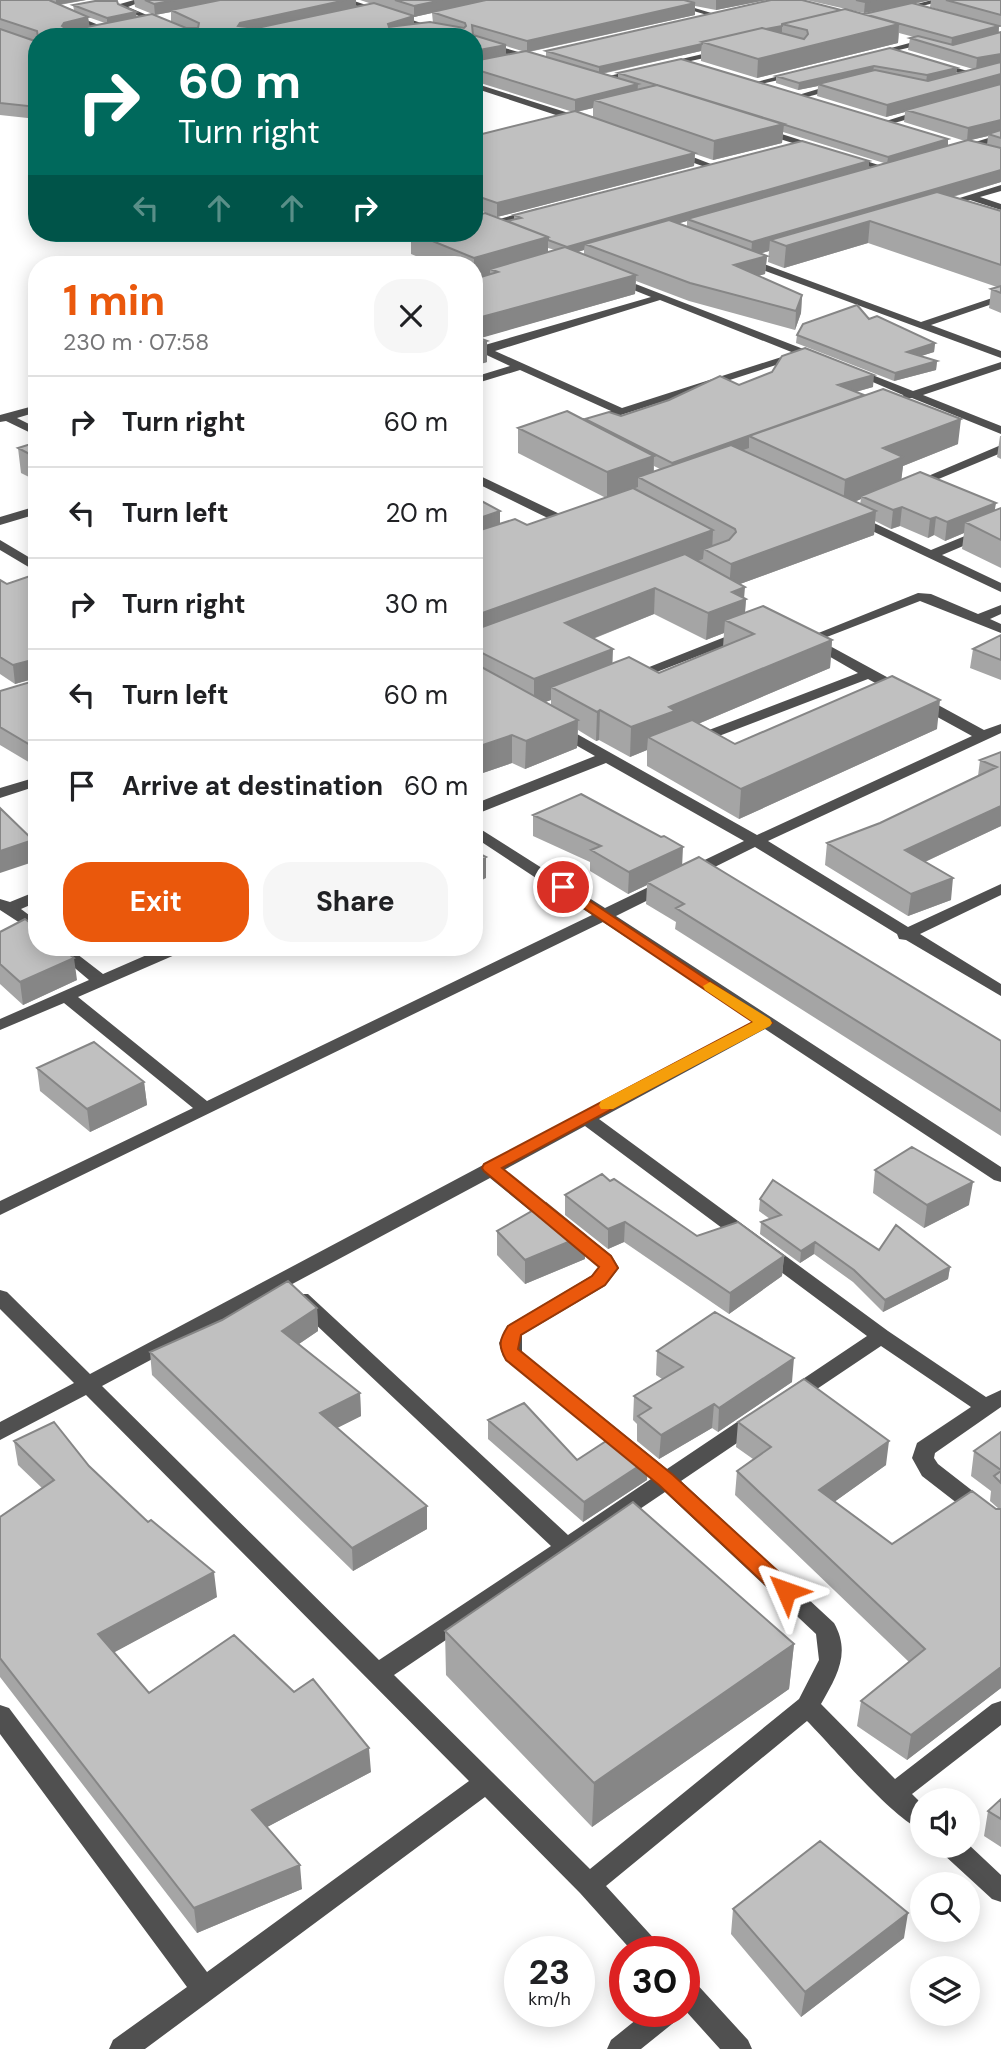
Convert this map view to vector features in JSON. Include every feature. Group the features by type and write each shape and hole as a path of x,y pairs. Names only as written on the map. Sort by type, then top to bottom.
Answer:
{"street":[{"path":"30,0 102,28"},
{"path":"343,0 432,28"},
{"path":"660,0 714,15"},
{"path":"887,13 942,0"},
{"path":"115,2 138,1"},
{"path":"138,1 123,6 171,28"},
{"path":"911,7 934,13"},
{"path":"56,10 69,8"},
{"path":"349,15 374,10"},
{"path":"687,21 725,13"},
{"path":"141,23 178,16"},
{"path":"414,22 427,19"},
{"path":"892,36 927,46"},
{"path":"864,57 917,43"},
{"path":"483,44 551,64"},
{"path":"600,79 734,48"},
{"path":"889,50 914,57"},
{"path":"500,63 540,54"},
{"path":"681,60 707,68"},
{"path":"927,61 1001,83"},
{"path":"951,82 1001,69"},
{"path":"757,83 811,70"},
{"path":"587,76 622,87"},
{"path":"745,79 778,90"},
{"path":"799,96 849,83"},
{"path":"483,88 575,118"},
{"path":"988,93 1001,90"},
{"path":"789,93 824,103"},
{"path":"887,122 938,108"},
{"path":"550,124 588,118"},
{"path":"874,118 900,126"},
{"path":"748,127 883,168"},
{"path":"943,153 1001,137"},
{"path":"953,142 990,153"},
{"path":"776,149 802,143"},
{"path":"662,149 711,166"},
{"path":"698,170 724,163"},
{"path":"858,176 895,165"},
{"path":"931,209 1001,188"},
{"path":"970,197 1001,207"},
{"path":"483,224 543,210"},
{"path":"483,228 491,231"},
{"path":"739,258 1001,355"},
{"path":"751,262 764,258"},
{"path":"601,274 830,362"},
{"path":"483,347 660,297"},
{"path":"921,325 1001,298"},
{"path":"483,349 622,412"},
{"path":"586,424 806,353"},
{"path":"900,400 1001,365"},
{"path":"483,378 521,366"},
{"path":"842,367 1001,430"},
{"path":"4,418 28,411"},
{"path":"4,418 28,429"},
{"path":"904,489 1001,450"},
{"path":"483,481 562,520"},
{"path":"856,508 844,513 1001,588"},
{"path":"0,521 28,513"},
{"path":"932,554 1001,525"},
{"path":"0,544 28,562"},
{"path":"984,736 803,637 918,597 935,598 1001,629"},
{"path":"979,619 1001,609"},
{"path":"622,680 762,626"},
{"path":"677,747 870,673"},
{"path":"544,721 607,757 632,765 905,935 1001,991"},
{"path":"0,1209 607,916 756,841 1001,728"},
{"path":"483,806 607,757"},
{"path":"0,793 28,786"},
{"path":"483,836 1001,1177"},
{"path":"905,935 1001,889"},
{"path":"5,906 28,899"},
{"path":"5,906 28,923"},
{"path":"69,956 101,981"},
{"path":"2,1021 158,956"},
{"path":"66,996 206,1108"},
{"path":"0,1432 585,1116 764,1023"},
{"path":"585,1116 881,1336 994,1402 925,1449 923,1458 930,1470 1001,1525"},
{"path":"490,1168 604,1260 609,1268 598,1281 514,1331 509,1339 509,1349 513,1356 666,1480 826,1629 833,1643 833,1656 808,1706 589,1885"},
{"path":"281,1280 567,1547"},
{"path":"0,1297 589,1885 635,1936"},
{"path":"376,1675 881,1336"},
{"path":"808,1706 910,1808"},
{"path":"894,1794 1001,1711"},
{"path":"0,1715 205,1990"},
{"path":"124,2049 485,1783"},
{"path":"965,1858 1001,1891"},
{"path":"700,2015 738,2049"},
{"path":"621,2049 647,2027"}],"building":[{"path":"0,0 49,0 88,17 64,23 62,26 65,28 28,28 0,19"},
{"path":"145,0 175,0 154,4"},
{"path":"220,0 346,0 240,23 238,26 257,28 198,28 199,23 171,10"},
{"path":"395,0 442,0 414,6"},
{"path":"486,0 684,0 695,3 527,41 472,25 472,28 464,28 465,23 432,12"},
{"path":"771,0 802,0 841,10 599,67 546,51"},
{"path":"946,0 1001,0 1001,15"},
{"path":"117,1 136,12 107,18 73,5"},
{"path":"374,3 414,16 388,24 389,27 430,22 464,28 257,28"},
{"path":"912,3 999,26 952,38 864,14"},
{"path":"845,9 899,24 758,59 702,42 762,28 804,39 808,34 807,30 782,24"},
{"path":"152,14 186,28 82,28"},
{"path":"0,29 28,39 28,106 0,103"},
{"path":"1001,32 1001,54 977,58 910,38 918,36 953,45"},
{"path":"483,38 506,45 483,49"},
{"path":"890,48 957,68 927,75 874,66 799,83 776,76"},
{"path":"526,51 638,84 575,100 483,72 483,59"},
{"path":"681,59 948,139 888,157 618,73"},
{"path":"1001,62 1001,74 887,105 818,84 875,70 928,81"},
{"path":"1001,84 1001,120 968,128 906,110"},
{"path":"657,85 784,124 714,141 594,100"},
{"path":"575,111 695,153 497,203 483,198 483,134"},
{"path":"1001,130 1001,138 988,134"},
{"path":"968,140 1001,148 1001,170 752,242 687,219"},
{"path":"802,141 869,161 567,247 507,221 521,218 514,215"},
{"path":"937,192 1001,211 1001,265 870,221 786,246 770,240"},
{"path":"483,214 548,237 481,256 469,256 435,242 483,242"},
{"path":"669,220 767,256 734,265 802,295 796,311 690,283 585,244"},
{"path":"565,247 636,275 483,317 483,276 498,272 490,269"},
{"path":"1001,286 1001,293 991,289"},
{"path":"857,305 869,319 877,316 935,343 907,352 937,361 895,373 797,335 803,324"},
{"path":"805,348 874,375 838,385 864,395 672,463 585,419 609,412 621,416 669,400 720,376 739,385 772,372 782,356"},
{"path":"883,389 961,419 883,448 903,457 845,480 749,436"},
{"path":"567,411 654,456 607,472 518,428"},
{"path":"28,445 28,453 18,448"},
{"path":"731,445 876,511 731,564 704,549 729,540 736,532 735,529 638,477"},
{"path":"920,472 996,503 947,522 936,517 930,519 902,507 893,510 861,496"},
{"path":"633,488 713,530 483,613 483,529 515,519 527,525"},
{"path":"483,502 500,511 483,517"},
{"path":"1001,508 1001,540 965,522"},
{"path":"685,554 745,587 732,592 746,599 708,613 655,588 565,623 613,649 534,679 483,654 483,627"},
{"path":"28,577 28,661 13,665 0,657 0,580 7,584"},
{"path":"763,606 832,640 669,707 675,711 631,727 551,687 629,657 659,673 754,634 725,620"},
{"path":"1001,635 1001,660 973,649"},
{"path":"483,668 578,720 526,741 512,735 483,745"},
{"path":"892,676 940,700 741,789 648,737 692,720 735,744"},
{"path":"28,683 28,744 0,727 0,691"},
{"path":"1001,752 1001,806 905,850 953,878 911,894 827,843 880,823 997,767 980,760"},
{"path":"581,794 683,847 629,872 591,850 601,846 533,815"},
{"path":"0,808 28,835 28,842 0,851"},
{"path":"699,857 1001,1041 1001,1111 676,908 684,904 647,882"},
{"path":"25,919 28,921 28,956 74,958 20,982 0,964 0,932"},
{"path":"94,1042 144,1082 87,1109 37,1068"},
{"path":"912,1147 973,1182 927,1205 875,1170"},
{"path":"602,1174 610,1181 614,1179 697,1236 738,1222 784,1256 730,1293 625,1222 608,1229 565,1195"},
{"path":"773,1180 879,1250 896,1225 950,1267 885,1300 854,1270 815,1242 801,1251 761,1222 781,1215 760,1199"},
{"path":"546,1203 585,1235 525,1260 497,1231"},
{"path":"288,1281 317,1308 282,1331 360,1393 320,1413 427,1506 352,1548 150,1352 222,1320"},
{"path":"715,1312 794,1358 719,1408 714,1404 661,1435 638,1416 651,1408 634,1396 683,1367 657,1351"},
{"path":"804,1379 889,1441 819,1490 892,1544 972,1491 996,1509 1001,1509 1001,1667 911,1735 861,1701 925,1649 737,1471 771,1447 738,1422"},
{"path":"524,1403 577,1460 617,1434 648,1460 584,1502 488,1420"},
{"path":"54,1422 89,1466 148,1522 151,1520 214,1572 98,1634 149,1693 234,1635 294,1692 313,1679 369,1748 252,1810 300,1865 194,1908 0,1658 0,1517 54,1480 14,1441"},
{"path":"1001,1432 1001,1470 974,1451"},
{"path":"1001,1471 1001,1483 994,1476"},
{"path":"633,1502 794,1644 594,1783 445,1631"},
{"path":"1001,1799 1001,1819 988,1811"},
{"path":"820,1841 908,1913 805,1992 733,1909"}],"slow traffic":[{"path":"607,1105 764,1023 710,986"}],"route":[{"path":"563,887 764,1023 490,1168 604,1260 609,1268 598,1281 514,1331 509,1339 509,1349 513,1356 666,1480 786,1591"}]}
